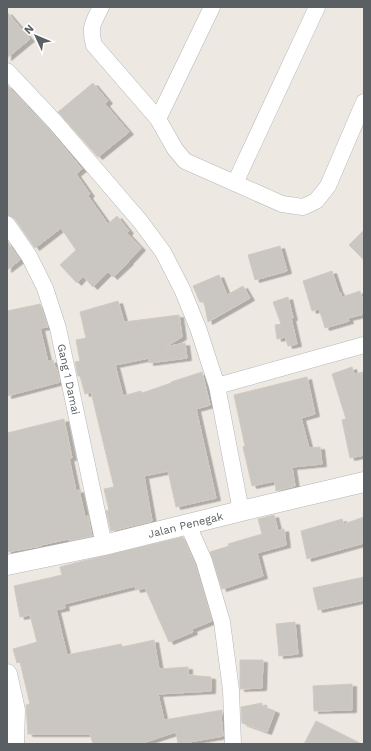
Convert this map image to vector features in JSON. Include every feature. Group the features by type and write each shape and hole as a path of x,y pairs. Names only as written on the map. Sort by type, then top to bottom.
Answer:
{"street":[{"path":"101,7 91,28 94,45 158,119 175,149 185,161 282,204 303,207 316,201 328,186 364,102"},
{"path":"158,119 212,7"},
{"path":"235,183 317,7"},
{"path":"7,71 55,122 140,221 163,252 182,289 198,328 217,386 241,511"},
{"name":"Gang 1 Damai","path":"7,224 29,256 45,288 58,328 104,545"},
{"path":"217,386 364,345"},
{"name":"Jalan Penegak","path":"7,565 104,545 364,482"},
{"path":"188,524 204,561 222,622 231,690 233,744"},
{"path":"7,674 15,710 14,744"}],"building":[{"path":"7,12 30,39 7,58"},
{"path":"93,83 108,101 105,104 129,132 98,157 58,112"},
{"path":"7,85 48,128 82,169 76,174 90,194 88,196 108,224 117,216 129,231 127,233 141,248 113,277 108,272 93,287 83,276 77,283 60,265 76,250 61,228 35,248 15,219 7,215"},
{"path":"364,230 364,260 349,245"},
{"path":"7,241 20,260 7,270"},
{"path":"280,246 287,271 255,280 248,255"},
{"path":"332,271 342,297 360,291 364,304 364,314 348,318 349,321 325,328 319,309 312,311 303,281"},
{"path":"219,275 227,295 243,286 250,298 208,322 204,302 200,302 193,286"},
{"path":"288,297 297,344 288,346 285,337 277,339 275,325 281,324 273,302"},
{"path":"118,301 124,322 179,315 182,337 165,347 185,343 187,358 149,363 149,358 115,365 123,396 141,391 142,393 202,372 210,405 196,409 216,498 176,507 168,471 144,476 152,521 111,531 106,511 109,510 104,489 114,487 91,392 85,394 80,376 78,376 75,362 80,361 76,340 86,338 80,312"},
{"path":"40,304 48,327 40,328 48,362 53,360 60,382 7,396 7,311"},
{"path":"352,367 354,374 364,372 364,455 350,458 342,420 346,419 332,374"},
{"path":"307,377 315,414 301,418 309,448 320,447 322,464 292,467 295,486 276,491 275,481 252,486 243,447 245,446 234,395"},
{"path":"64,419 72,458 69,458 76,491 79,490 85,517 88,516 92,536 69,541 68,539 41,546 7,552 7,433"},
{"path":"274,515 278,531 284,529 286,545 257,553 263,576 222,589 210,552 229,546 228,544 262,534 258,519"},
{"path":"364,517 364,543 307,559 301,531 342,519 344,524"},
{"path":"183,537 195,564 212,621 192,629 193,632 169,642 145,588 136,590 135,586 64,604 65,608 56,610 67,655 121,644 122,647 154,640 159,669 188,667 188,675 211,677 211,691 158,694 164,720 222,710 221,716 223,736 178,744 176,732 140,744 93,744 90,734 28,734 26,705 30,704 20,662 17,663 13,649 37,642 30,615 20,617 14,586 62,575 60,567"},
{"path":"364,577 364,600 318,610 313,588"},
{"path":"295,622 298,654 279,656 276,624"},
{"path":"240,660 263,660 262,688 240,689"},
{"path":"352,684 352,710 314,711 313,686"},
{"path":"262,703 262,706 275,711 267,732 242,723 241,707"},
{"path":"316,721 361,744 304,744"}]}
